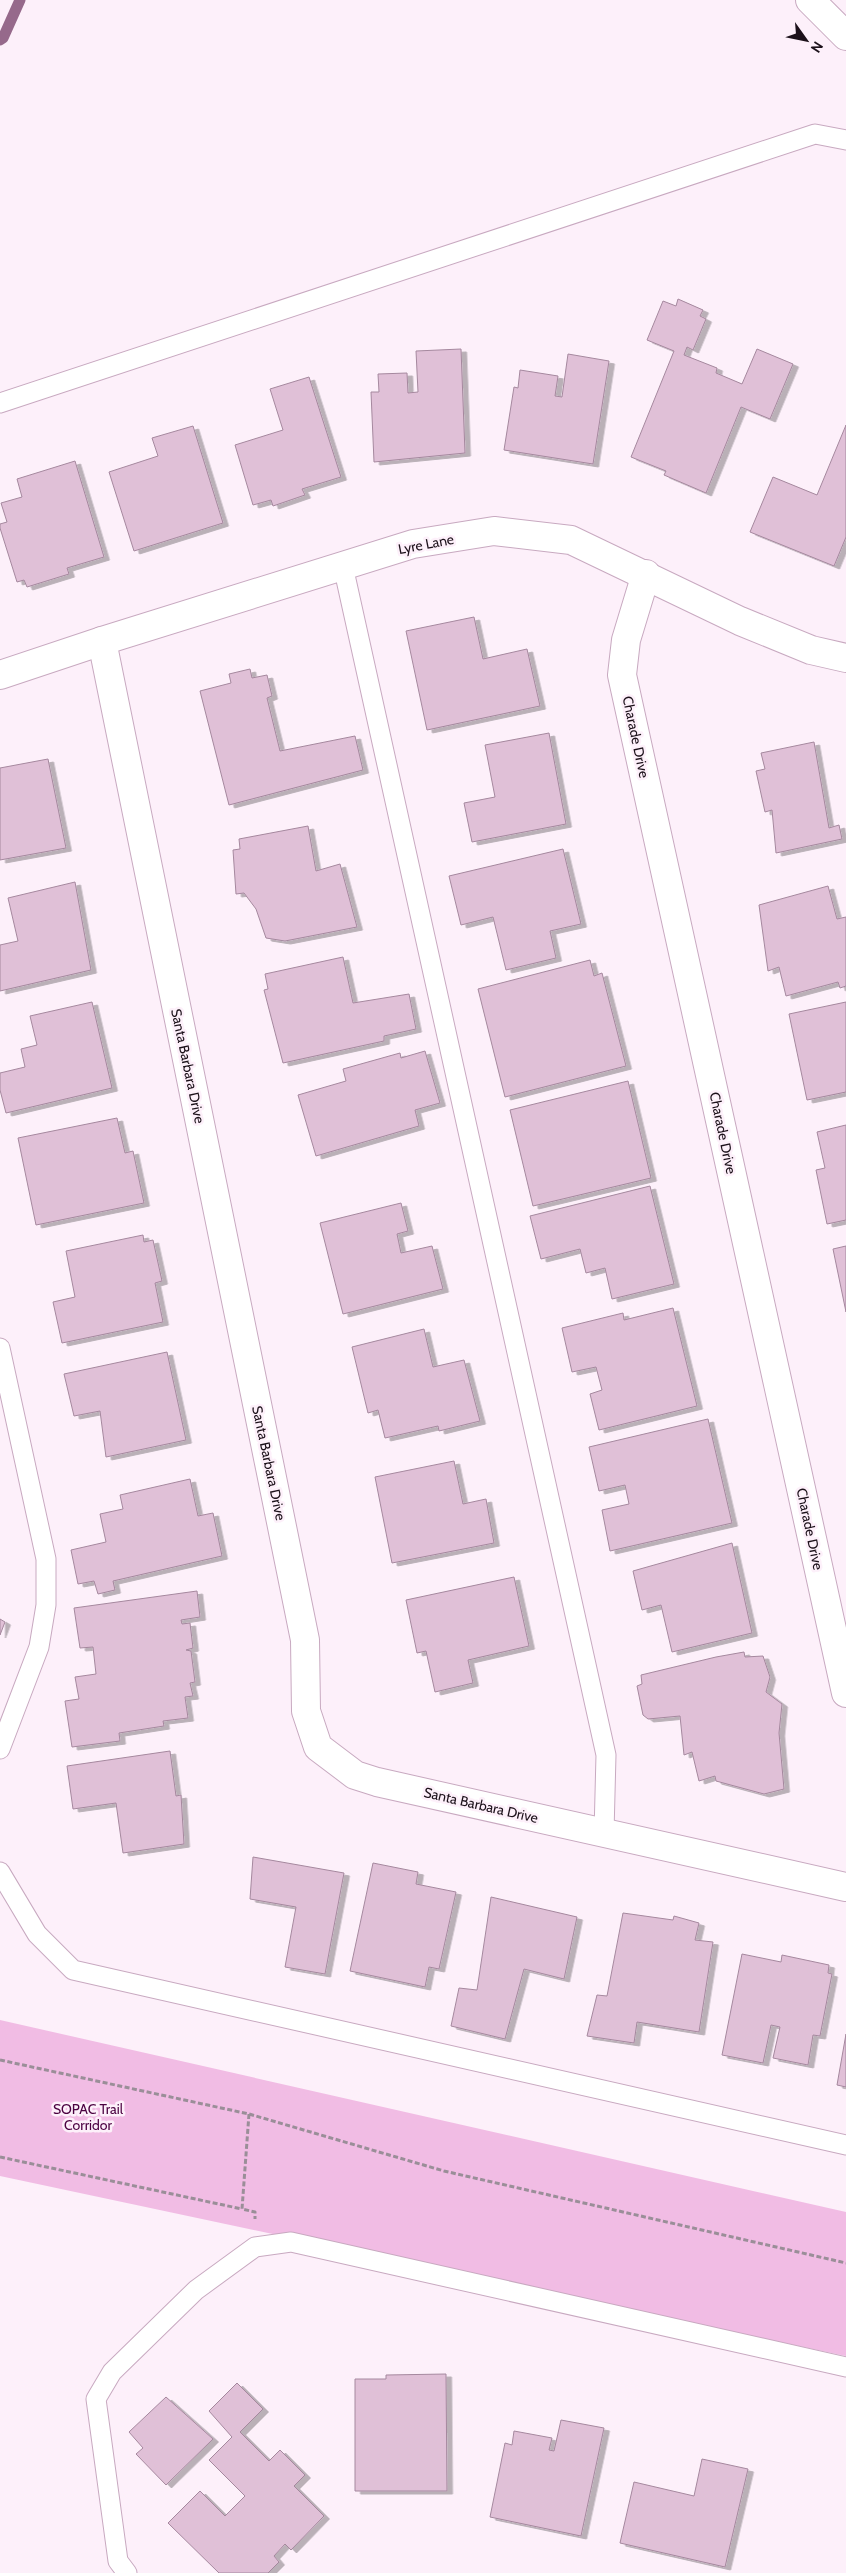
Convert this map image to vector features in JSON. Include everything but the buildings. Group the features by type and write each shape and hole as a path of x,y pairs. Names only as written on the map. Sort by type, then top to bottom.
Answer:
{"street":[{"path":"810,0 846,36"},
{"name":"Lyre Lane","path":"0,675 102,641 413,544 494,531 572,540 646,574 740,621 811,650 846,658"},
{"name":"Charade Drive","path":"646,574 626,640 622,675 846,1693"},
{"name":"Santa Barbara Drive","path":"102,641 305,1640 306,1711 318,1747 355,1775 377,1782 846,1887"}],"lane":[{"path":"0,403 815,134 846,140"},
{"path":"343,566 606,1755 604,1833"},
{"path":"0,1348 46,1560 46,1605 39,1647 0,1749"},
{"path":"0,1872 37,1934 73,1970 846,2145"},
{"path":"127,2573 118,2561 96,2399 112,2372 196,2290 255,2247 291,2242 846,2367"}],"path":[{"path":"0,2060 249,2114 444,2171 846,2262"},
{"path":"242,2209 249,2114"},
{"path":"0,2157 255,2212 255,2247"}],"green space":[{"name":"SOPAC Trail Corridor","path":"0,2020 846,2212 846,2356 0,2176"}],"waterway":[{"path":"0,40 3,38 20,0"}]}
